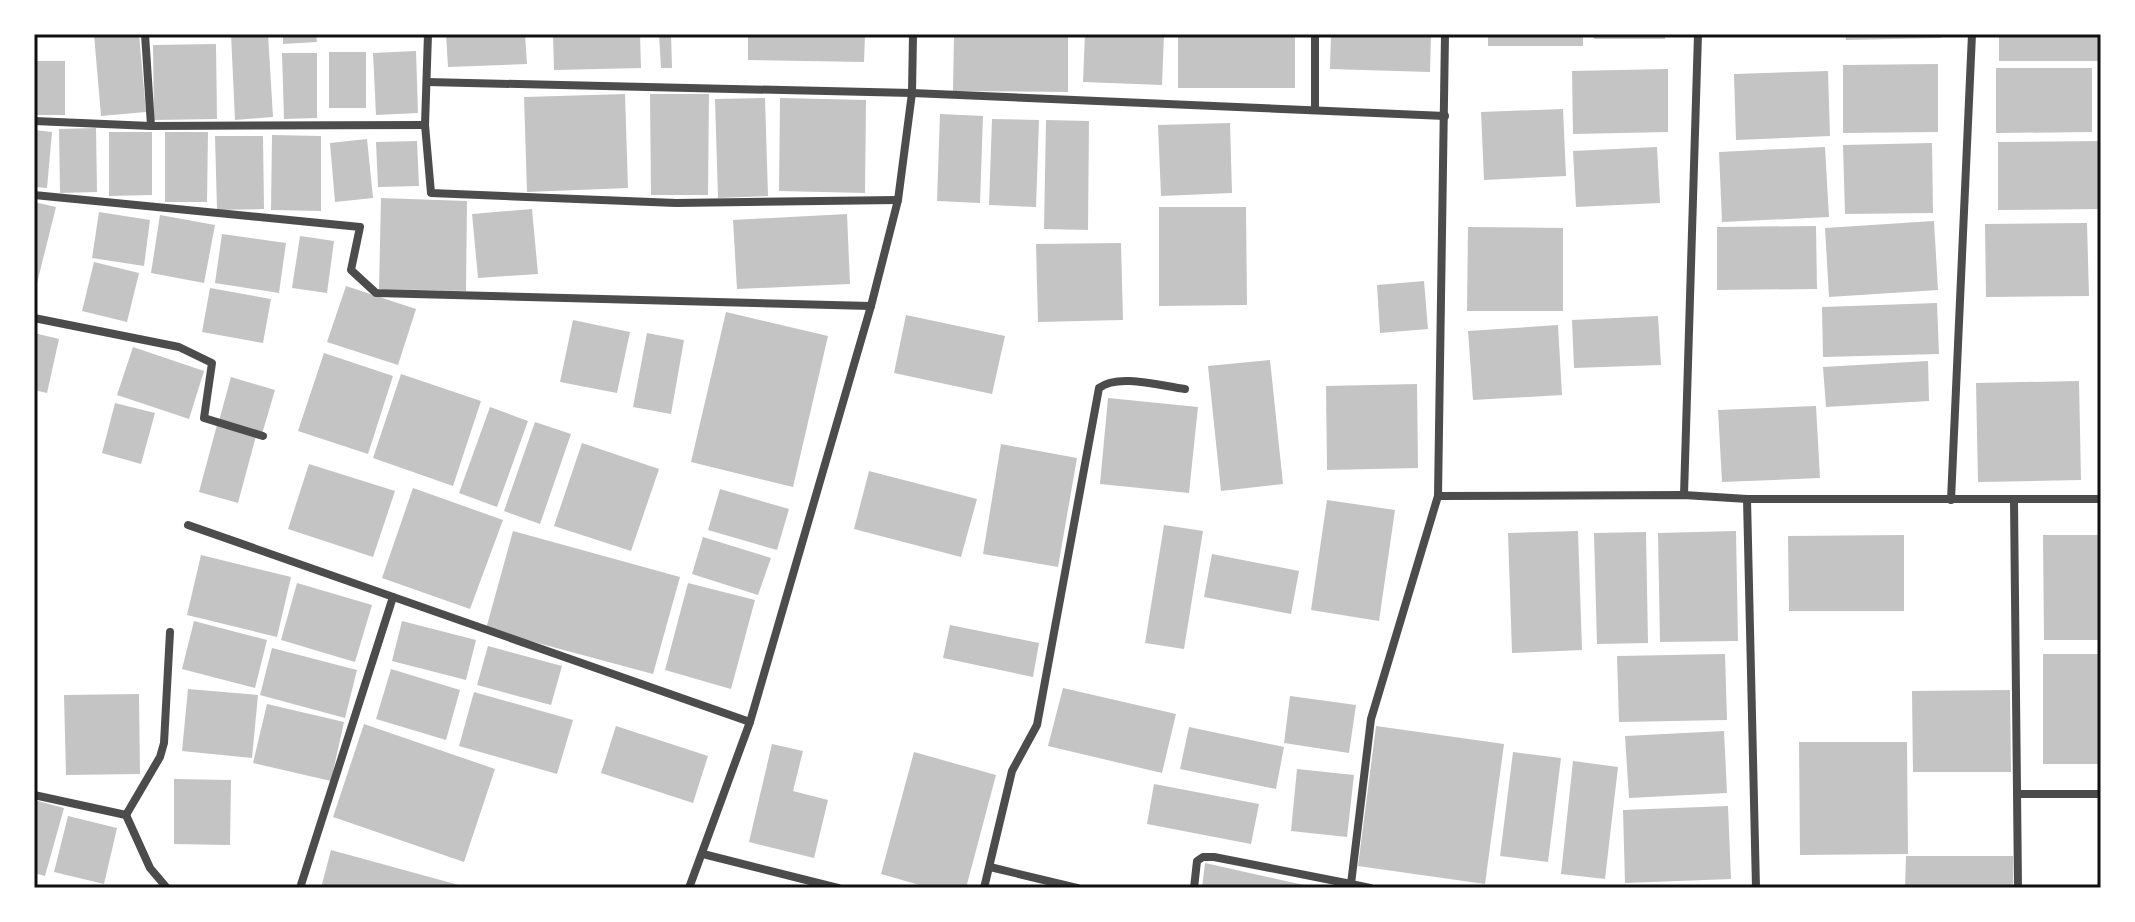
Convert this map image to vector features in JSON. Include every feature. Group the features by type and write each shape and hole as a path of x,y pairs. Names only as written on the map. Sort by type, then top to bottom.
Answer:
{"street":[{"path":"145,34 151,126"},
{"path":"428,34 425,125 431,193 676,203 898,200"},
{"path":"689,888 750,722 871,306 898,200 912,93 913,34"},
{"path":"1315,34 1315,110"},
{"path":"1351,886 1371,719 1438,496 1445,34"},
{"path":"1684,495 1698,34"},
{"path":"1951,500 1972,34"},
{"path":"427,82 912,93 1445,116"},
{"path":"34,121 151,126 425,125"},
{"path":"34,195 360,227 351,270 376,293 871,306"},
{"path":"34,318 179,347 212,363 204,418 263,436"},
{"path":"984,888 1012,771 1037,725 1099,388 1107,382 1119,380 1185,389"},
{"path":"1438,496 2101,499"},
{"path":"1747,499 1756,888"},
{"path":"2014,500 2018,888"},
{"path":"188,525 750,722"},
{"path":"300,888 393,597"},
{"path":"126,815 160,757 164,743 170,632"},
{"path":"2017,794 2101,794"},
{"path":"34,795 126,815"},
{"path":"126,815 150,868 167,888"},
{"path":"703,854 838,888"},
{"path":"1194,888 1197,861 1203,857 1370,888"},
{"path":"990,867 1077,888"}],"building":[{"path":"94,34 139,34 146,112 101,116"},
{"path":"231,34 268,34 273,117 235,120"},
{"path":"283,34 316,34 317,42 283,44"},
{"path":"446,34 525,34 527,64 448,67"},
{"path":"553,34 640,34 641,68 554,70"},
{"path":"659,34 671,34 672,68 661,68"},
{"path":"748,34 865,34 864,62 748,60"},
{"path":"954,34 1068,34 1068,92 953,91"},
{"path":"1085,34 1164,34 1162,85 1083,82"},
{"path":"1178,34 1295,34 1295,88 1178,88"},
{"path":"1331,34 1431,34 1430,72 1330,69"},
{"path":"1488,34 1583,34 1583,46 1488,46"},
{"path":"1594,34 1665,34 1665,39 1594,39"},
{"path":"1845,34 1941,34 1941,38 1846,40"},
{"path":"1999,34 2101,34 2101,61 1999,61"},
{"path":"216,44 217,119 154,120 153,45"},
{"path":"416,51 418,113 376,115 373,53"},
{"path":"329,52 366,52 366,108 329,108"},
{"path":"282,53 317,53 317,118 284,119"},
{"path":"34,61 65,61 65,115 34,115"},
{"path":"1938,64 1938,132 1843,133 1843,65"},
{"path":"1996,68 2092,68 2092,132 1996,133"},
{"path":"1668,69 1668,132 1573,134 1572,71"},
{"path":"1828,71 1830,136 1736,140 1734,74"},
{"path":"625,94 628,188 527,192 524,97"},
{"path":"650,94 709,94 708,195 651,195"},
{"path":"765,98 768,196 718,198 715,99"},
{"path":"780,98 866,100 865,193 779,191"},
{"path":"1563,109 1566,176 1484,180 1481,112"},
{"path":"940,114 983,116 980,203 937,201"},
{"path":"992,119 1039,120 1036,207 989,205"},
{"path":"1046,120 1089,121 1088,230 1044,229"},
{"path":"1230,123 1232,193 1161,196 1158,125"},
{"path":"96,128 97,192 60,193 59,129"},
{"path":"34,130 52,132 47,188 34,187"},
{"path":"109,132 152,132 152,195 109,196"},
{"path":"165,132 208,132 207,202 165,202"},
{"path":"272,135 321,136 321,211 271,210"},
{"path":"215,136 263,136 264,209 217,210"},
{"path":"367,139 373,198 335,202 330,143"},
{"path":"417,141 419,186 378,187 376,142"},
{"path":"2101,141 2101,209 1998,210 1998,142"},
{"path":"1932,143 1933,213 1845,214 1843,145"},
{"path":"1657,147 1660,203 1576,207 1573,151"},
{"path":"1825,147 1829,217 1722,222 1719,152"},
{"path":"381,198 467,201 466,291 379,289"},
{"path":"34,202 56,207 35,291 34,291"},
{"path":"1159,207 1246,207 1247,305 1159,306"},
{"path":"532,209 538,274 478,278 472,214"},
{"path":"99,212 150,220 144,266 92,258"},
{"path":"847,214 850,284 737,289 733,220"},
{"path":"160,215 215,225 204,283 151,273"},
{"path":"1934,221 1938,290 1829,297 1825,228"},
{"path":"2087,223 2089,296 1986,297 1985,224"},
{"path":"1816,226 1817,289 1717,290 1717,227"},
{"path":"1468,227 1563,228 1563,311 1467,311"},
{"path":"222,234 286,243 279,293 215,283"},
{"path":"300,236 334,241 327,293 292,288"},
{"path":"1121,243 1123,320 1038,322 1036,244"},
{"path":"94,262 139,273 127,322 82,311"},
{"path":"1424,281 1428,329 1380,333 1377,285"},
{"path":"346,286 416,309 398,365 327,342"},
{"path":"210,288 271,299 263,343 202,332"},
{"path":"1937,303 1939,354 1823,357 1822,307"},
{"path":"726,312 828,336 793,487 691,462"},
{"path":"906,315 1005,336 992,394 894,373"},
{"path":"1658,316 1661,365 1574,368 1572,320"},
{"path":"573,320 630,332 617,393 560,382"},
{"path":"1558,325 1562,395 1473,400 1468,331"},
{"path":"34,333 59,339 47,393 34,390"},
{"path":"647,333 684,340 671,414 633,407"},
{"path":"133,347 204,371 189,419 117,395"},
{"path":"324,353 393,376 368,454 298,431"},
{"path":"1270,360 1283,484 1221,491 1208,366"},
{"path":"1928,361 1929,401 1826,407 1823,367"},
{"path":"401,374 481,401 453,486 373,458"},
{"path":"231,377 275,390 262,434 219,421"},
{"path":"2079,381 2081,480 1978,482 1976,383"},
{"path":"1417,384 1418,468 1327,470 1326,386"},
{"path":"1108,398 1198,407 1189,493 1100,484"},
{"path":"115,403 155,413 141,464 102,453"},
{"path":"1816,406 1820,478 1722,482 1718,410"},
{"path":"490,407 528,421 497,507 459,493"},
{"path":"535,422 571,434 540,524 504,511"},
{"path":"217,425 256,436 238,503 199,492"},
{"path":"582,443 659,469 631,551 554,526"},
{"path":"1001,444 1077,458 1058,567 983,554"},
{"path":"309,464 395,491 373,557 288,529"},
{"path":"869,471 977,499 961,557 854,529"},
{"path":"413,488 503,520 470,609 382,578"},
{"path":"720,489 789,509 777,550 708,530"},
{"path":"1327,500 1395,510 1379,621 1311,610"},
{"path":"1164,525 1203,531 1184,649 1145,643"},
{"path":"513,531 680,577 653,674 486,629"},
{"path":"1578,531 1582,650 1512,653 1508,533"},
{"path":"1736,531 1738,641 1660,642 1658,533"},
{"path":"1646,532 1648,643 1597,644 1594,533"},
{"path":"1904,535 1904,611 1789,611 1788,536"},
{"path":"2043,535 2101,535 2101,640 2044,640"},
{"path":"703,537 771,558 758,595 692,574"},
{"path":"1212,554 1299,571 1291,614 1204,597"},
{"path":"201,555 291,577 277,637 187,615"},
{"path":"297,583 372,605 355,662 281,640"},
{"path":"688,583 755,600 731,689 665,670"},
{"path":"194,621 267,640 255,688 182,669"},
{"path":"402,621 476,640 466,680 392,661"},
{"path":"950,625 1039,643 1033,677 943,658"},
{"path":"488,646 562,666 551,705 477,685"},
{"path":"272,648 357,670 345,718 260,695"},
{"path":"1725,654 1727,720 1619,722 1617,656"},
{"path":"2043,654 2101,654 2101,764 2043,764"},
{"path":"391,669 460,690 446,740 376,719"},
{"path":"1063,688 1176,714 1162,773 1048,746"},
{"path":"188,689 258,695 252,758 182,751"},
{"path":"2010,690 2011,772 1913,772 1912,691"},
{"path":"474,692 573,720 557,774 459,746"},
{"path":"139,694 140,774 66,775 64,695"},
{"path":"1290,696 1356,705 1349,753 1284,743"},
{"path":"267,704 344,722 331,781 253,763"},
{"path":"364,724 495,769 464,862 333,817"},
{"path":"616,726 708,756 693,803 601,773"},
{"path":"1376,726 1504,744 1485,884 1358,866"},
{"path":"1189,727 1284,747 1276,789 1180,769"},
{"path":"1724,731 1727,793 1629,798 1625,736"},
{"path":"1799,742 1907,742 1908,854 1800,855"},
{"path":"772,744 803,751 793,791 828,800 814,858 749,842"},
{"path":"914,752 996,775 966,888 930,888 881,874"},
{"path":"1513,752 1561,758 1548,862 1500,856"},
{"path":"1573,761 1618,767 1605,879 1561,874"},
{"path":"1297,769 1354,775 1347,837 1291,831"},
{"path":"174,779 231,780 230,845 174,844"},
{"path":"1154,784 1259,804 1251,844 1147,824"},
{"path":"34,800 64,808 45,876 34,873"},
{"path":"1728,806 1731,879 1625,883 1623,810"},
{"path":"68,816 117,828 104,884 54,872"},
{"path":"331,850 466,887 466,888 321,888"},
{"path":"1906,856 2013,856 2013,888 1905,888"},
{"path":"1205,863 1313,887 1202,888"}]}
